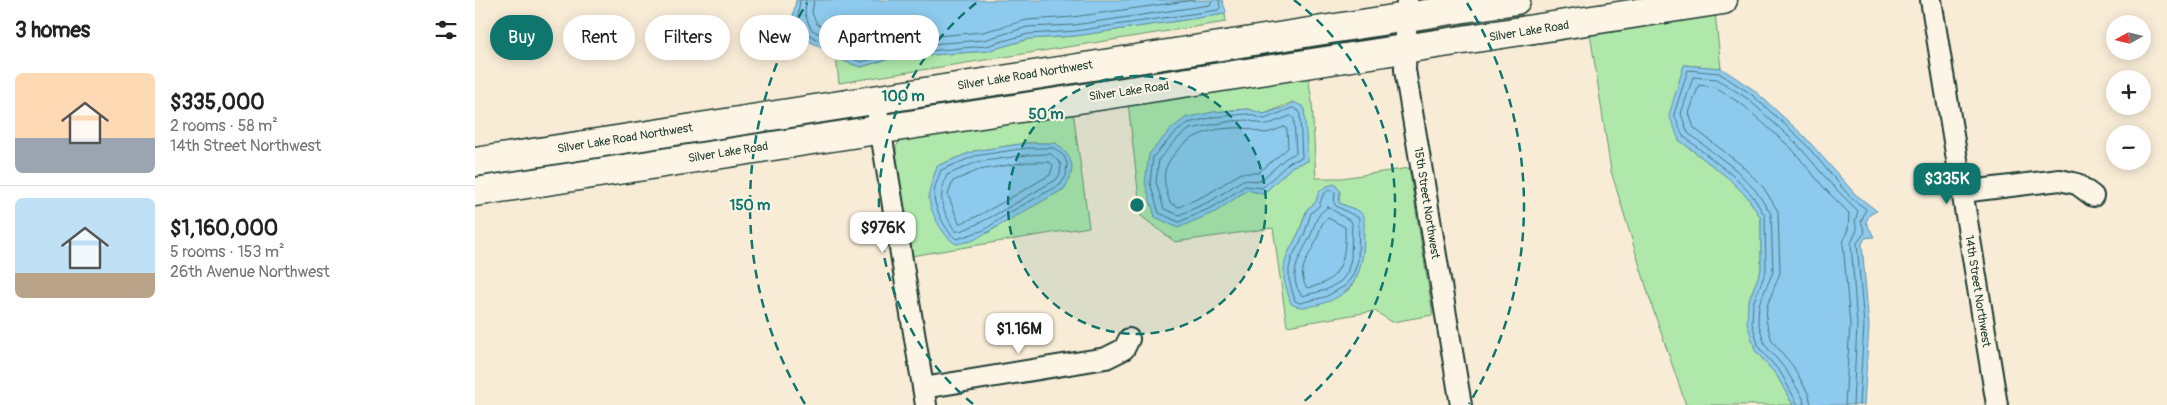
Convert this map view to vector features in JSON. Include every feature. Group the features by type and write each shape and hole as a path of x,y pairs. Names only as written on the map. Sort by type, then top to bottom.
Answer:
{"main road":[{"name":"Silver Lake Road Northwest","path":"475,162 876,98 1407,8 1516,0"},
{"name":"Silver Lake Road","path":"475,192 880,128 1405,50 1723,0"}],"street":[{"name":"14th Street Northwest","path":"1931,0 1997,405"},
{"name":"15th Street Northwest","path":"1407,8 1405,70 1461,405"},
{"path":"876,98 925,396 1107,358 1124,349 1129,339"},
{"path":"1962,192 2060,180 2077,184 2093,196"}],"green space":[{"path":"1715,13 1721,68 1684,65 1678,86 1679,140 1727,177 1748,198 1761,218 1761,270 1748,302 1755,350 1777,376 1793,405 1686,405 1653,309 1611,171 1590,33"},
{"path":"1225,14 1226,22 839,83 836,60 843,60 861,67 885,60 939,60 939,55 987,51 1029,39 1075,36"},
{"path":"1308,75 1312,101 1316,178 1342,178 1409,168 1433,315 1392,322 1375,311 1287,326 1273,228 1175,242 1141,216 1128,103","holes":["1293,102 1306,138 1308,161 1293,166 1263,194 1248,190 1237,196 1185,118 1248,109 1264,114","1340,191 1339,203 1359,211 1363,251 1355,280 1348,290 1333,299 1287,255 1299,232 1307,209"]},
{"path":"1073,111 1089,227 911,256 896,153 896,147 900,140","holes":["1026,143 1056,143 1064,189 1014,216 986,234 934,176 937,166 974,151"]}],"water":[{"path":"796,0 1222,0 1226,11 1225,14 1075,36 1029,39 987,51 939,55 939,15 819,15 819,47 809,41 809,15 793,15"},
{"path":"842,60 885,60 861,67"},
{"path":"1684,65 1721,68 1754,90 1805,137 1855,194 1877,211 1870,214 1866,222 1874,237 1865,238 1862,244 1869,326 1864,405 1793,405 1777,376 1755,350 1747,323 1748,302 1761,270 1761,218 1748,198 1727,177 1679,140 1669,115"},
{"path":"1293,102 1304,107 1308,161 1293,166 1263,194 1247,190 1217,211 1178,228 1155,217 1145,183 1149,154 1170,130 1185,118 1213,112 1248,109 1264,114 1286,107"},
{"path":"1027,143 1056,143 1067,154 1072,164 1072,169 1064,189 972,241 956,244 941,229 933,214 929,199 937,166 974,151"},
{"path":"1335,184 1340,191 1339,203 1359,211 1364,216 1364,244 1359,270 1347,290 1336,298 1313,306 1295,306 1291,304 1284,280 1284,267 1287,255 1299,232 1307,209 1315,203 1319,192 1327,186"}]}
